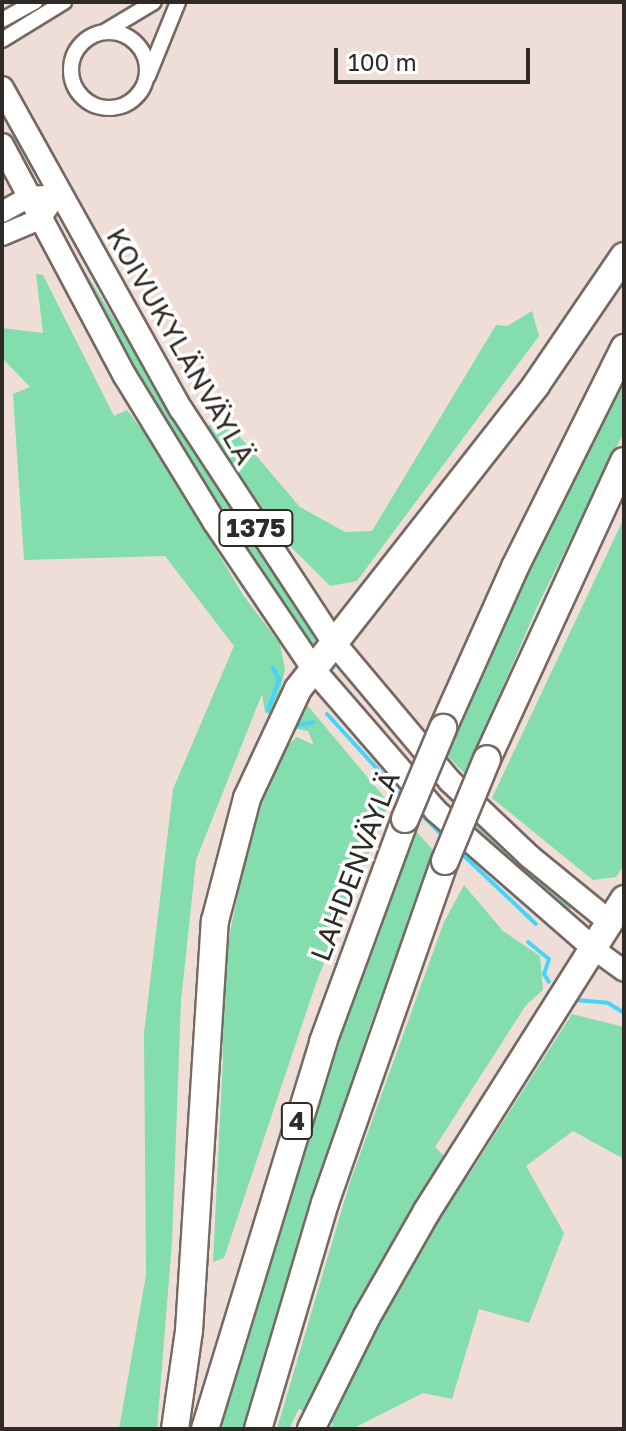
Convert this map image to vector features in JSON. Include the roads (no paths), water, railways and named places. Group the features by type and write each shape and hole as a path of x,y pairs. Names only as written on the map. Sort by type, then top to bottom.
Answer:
{"highway":[{"path":"175,1429 189,1331 211,957 222,885 253,784 298,689 536,385 624,256"},
{"name":"LAHDENVÄYLÄ","path":"205,1429 318,1057 405,819 515,567 624,348"},
{"name":"4","path":"258,1429 325,1203 445,861 487,759 624,461"},
{"path":"311,1429 419,1225 594,949 619,918"}],"main road":[{"name":"KOIVUKYLÄNVÄYLÄ","path":"2,88 57,194 241,506 335,644 450,781 529,856 619,918"},
{"name":"1375","path":"2,145 168,448 314,670 436,811 594,949 624,971"},
{"path":"2,212 29,197 57,194"},
{"path":"2,235 40,219 57,194"}],"street":[{"path":"2,20 35,2"},
{"path":"2,40 64,2"},
{"path":"154,2 83,42 72,61 80,94 99,107 123,106 146,80 160,58 178,2"},
{"path":"104,32 128,37 138,45 147,68 146,80"}],"waterway":[{"path":"268,710 279,679 273,668"},
{"path":"327,714 404,798"},
{"path":"294,726 314,722"},
{"path":"419,812 444,837"},
{"path":"459,851 536,924"},
{"path":"528,942 549,959 544,974 549,982"},
{"path":"576,1000 608,1003 624,1013"}]}
